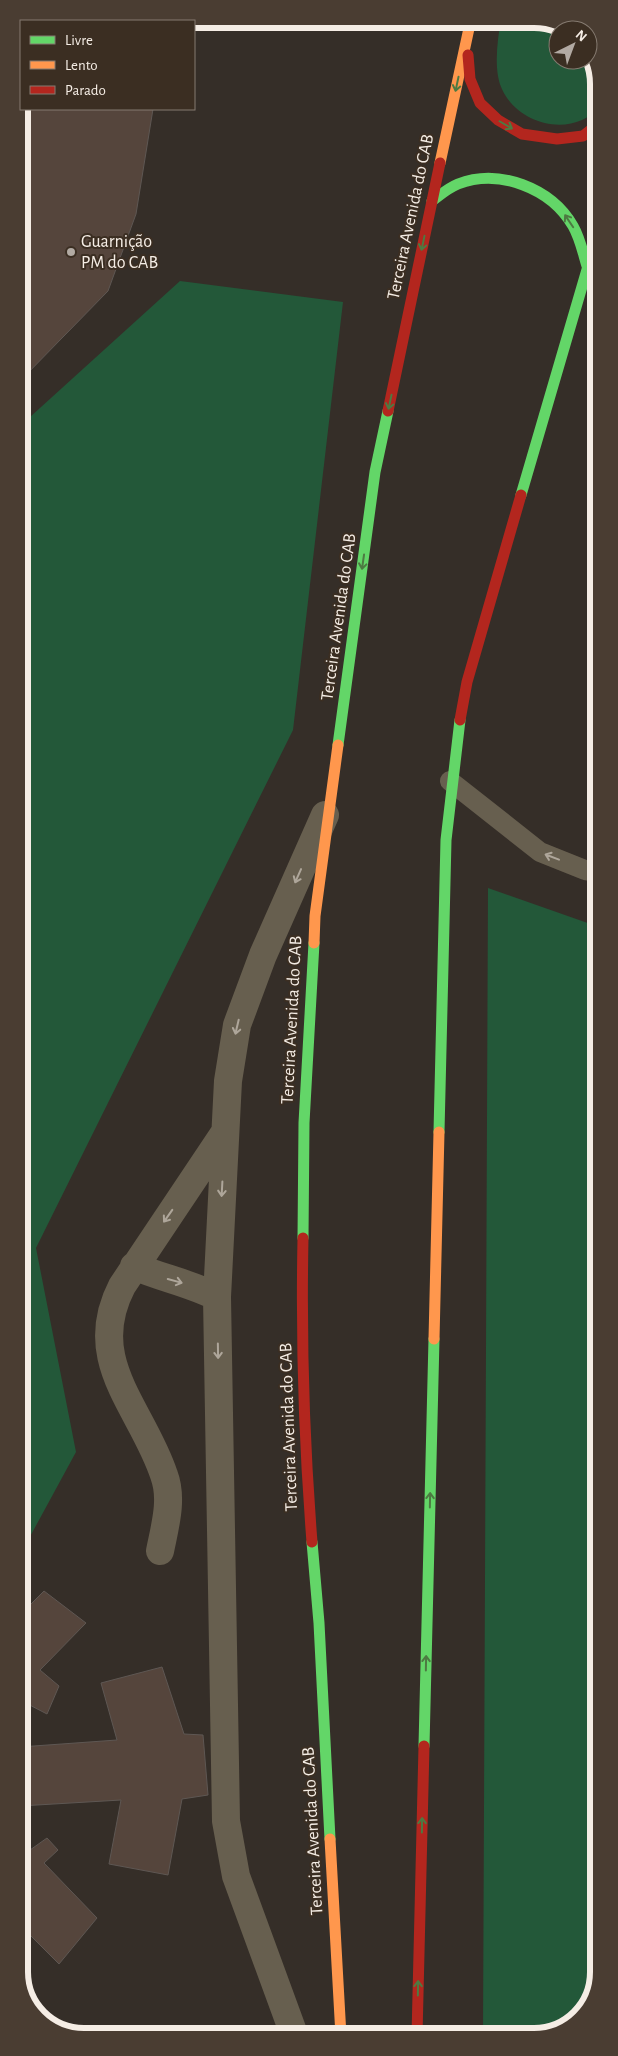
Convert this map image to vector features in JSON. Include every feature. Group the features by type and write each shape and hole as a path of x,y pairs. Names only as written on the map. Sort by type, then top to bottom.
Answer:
{"main road":[{"name":"Terceira Avenida do CAB","path":"341,2028 319,1623 308,1486 302,1296 304,1123 315,916 376,472 469,28"},
{"path":"467,38 470,79 480,104 498,120 522,134 557,139 583,136 590,130"},
{"path":"432,201 460,183 478,179 499,178 532,188 560,209 570,220 577,233 588,266"},
{"path":"416,2028 446,840 450,781 467,682 590,259"}],"street":[{"path":"292,2028 236,1876 226,1821 217,1297 228,1081 237,1025 263,956 332,800"},
{"path":"160,1551 169,1501 165,1476 147,1437 117,1381 107,1336 112,1304 134,1266 225,1132"},
{"path":"134,1266 154,1275 196,1286 217,1297"}],"lane":[{"path":"450,781 540,852 590,871"}],"green space":[{"path":"500,28 548,30 548,70 589,70 590,115 569,124 556,125 530,118 509,101 502,89 498,76 497,55"},
{"path":"180,281 343,302 293,730 36,1248 76,1452 27,1542 27,420"},
{"path":"488,888 590,924 590,1972 588,1990 583,2000 571,2015 562,2021 552,2026 534,2028 483,2028"}],"building":[{"name":"Guarnição PM do CAB","path":"27,110 153,110 136,214 108,291 27,374"},
{"path":"44,1591 86,1623 40,1670 59,1686 47,1714 27,1704 27,1608"},
{"path":"162,1667 184,1734 203,1735 208,1795 182,1799 168,1875 109,1864 121,1800 27,1806 27,1746 117,1740 101,1683"},
{"path":"47,1838 58,1850 44,1863 97,1918 59,1964 27,1932 27,1845 30,1850"}],"traffic: fast":[{"path":"432,201 454,186 474,180 490,178 507,180 523,185 552,201 563,213 573,226 587,266"},
{"path":"521,495 590,259"},
{"path":"338,745 375,472 388,411"},
{"path":"439,1132 446,840 460,720"},
{"path":"303,1238 304,1123 314,943"},
{"path":"424,1746 434,1339"},
{"path":"312,1542 319,1623 330,1839"}],"traffic: slow":[{"path":"440,163 469,28"},
{"path":"314,943 315,916 338,745"},
{"path":"434,1339 439,1132"},
{"path":"330,1839 341,2028"}],"traffic: jam":[{"path":"468,55 470,79 480,103 498,120 522,134 557,139 583,136 590,130"},
{"path":"388,411 440,163"},
{"path":"460,720 467,682 521,495"},
{"path":"303,1238 304,1390 312,1542"},
{"path":"417,2028 424,1746"}],"place":[{"name":"Guarnição PM do CAB","path":"71,252"}]}
